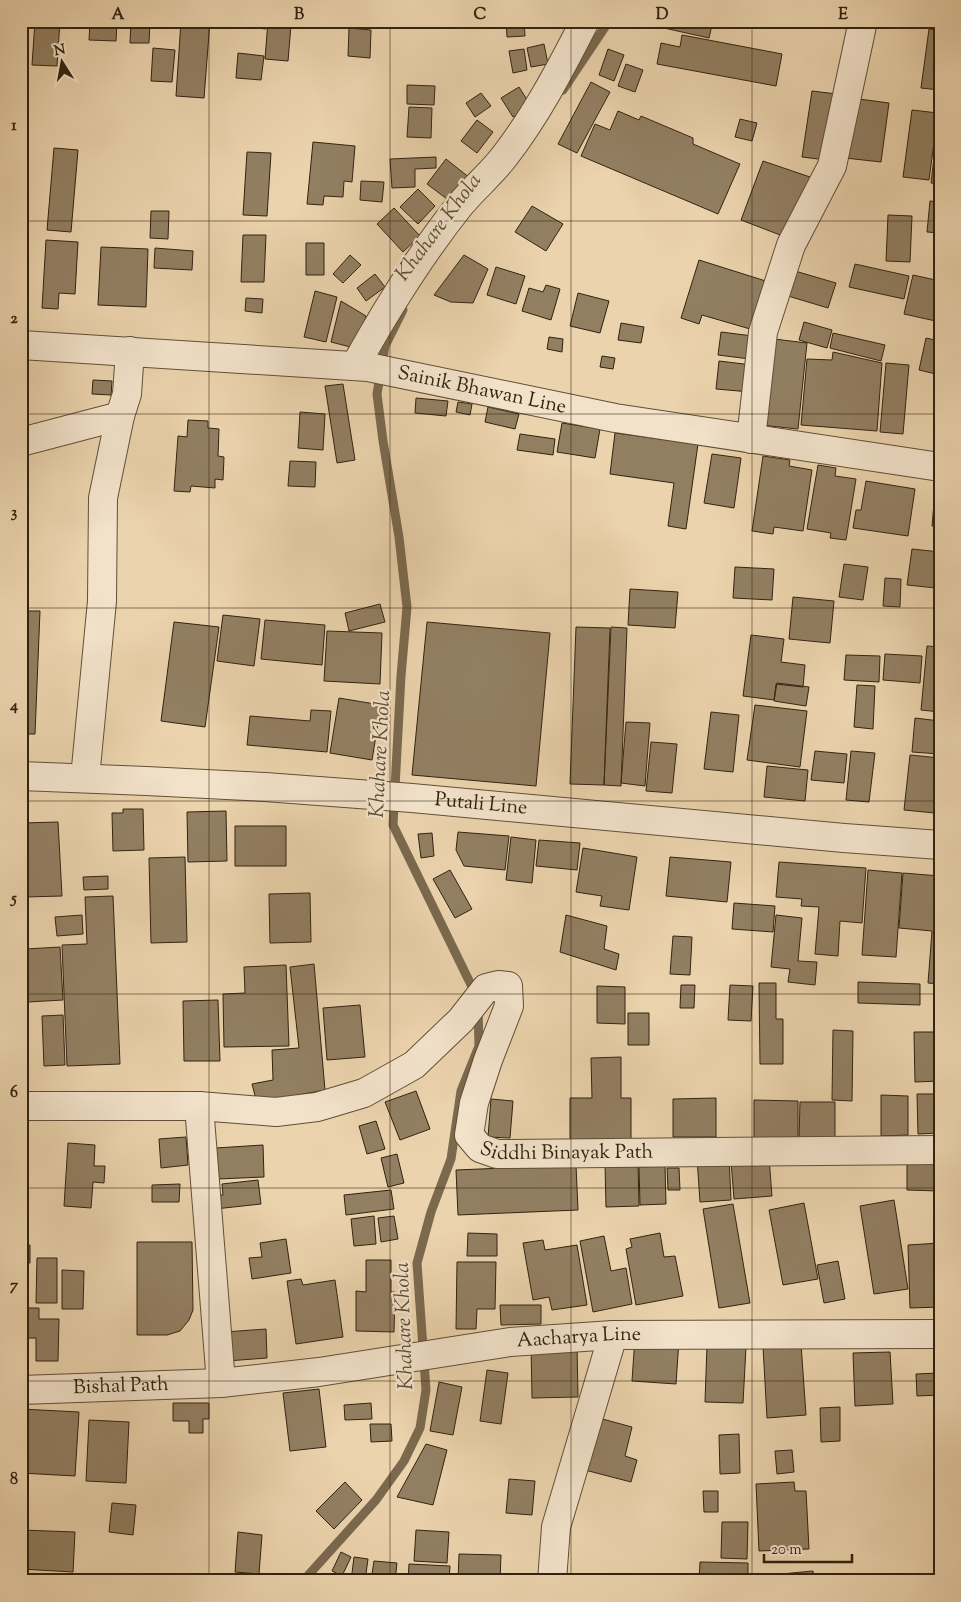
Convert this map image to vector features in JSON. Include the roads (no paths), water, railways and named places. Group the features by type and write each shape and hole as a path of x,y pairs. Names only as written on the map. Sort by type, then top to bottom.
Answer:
{"street":[{"path":"361,367 376,328 422,256 461,204 503,158 540,105 586,21"},
{"path":"751,439 763,332 791,245 832,166 863,21"},
{"name":"Sainik Bhawan Line","path":"21,345 361,367 615,418 940,467"},
{"path":"85,778 102,601 102,498 120,416 127,394 130,351"},
{"path":"21,442 120,416"},
{"name":"Putali Line","path":"21,776 255,787 374,795 940,845"},
{"name":"Siddhi Binayak Path","path":"21,1106 199,1106 276,1112 317,1107 364,1093 414,1065 461,1020 486,988 498,985 508,986 509,1006 474,1103 469,1136 480,1148 497,1154 940,1150"},
{"path":"199,1106 221,1383"},
{"name":"Aacharya Line","path":"221,1383 319,1372 510,1342 613,1335 940,1334"},
{"path":"552,1581 556,1527 613,1335"},
{"name":"Bishal Path","path":"21,1390 221,1383"}],"waterway":[{"name":"Khahare Khola","path":"563,90 609,21"},
{"name":"Khahare Khola","path":"403,310 385,346 377,394 399,537 407,607 401,676 393,825 476,995"},
{"name":"Khahare Khola","path":"303,1581 376,1500 404,1461 420,1428 426,1390 417,1263 431,1212 451,1159 461,1091 479,1046 478,1008"}]}
